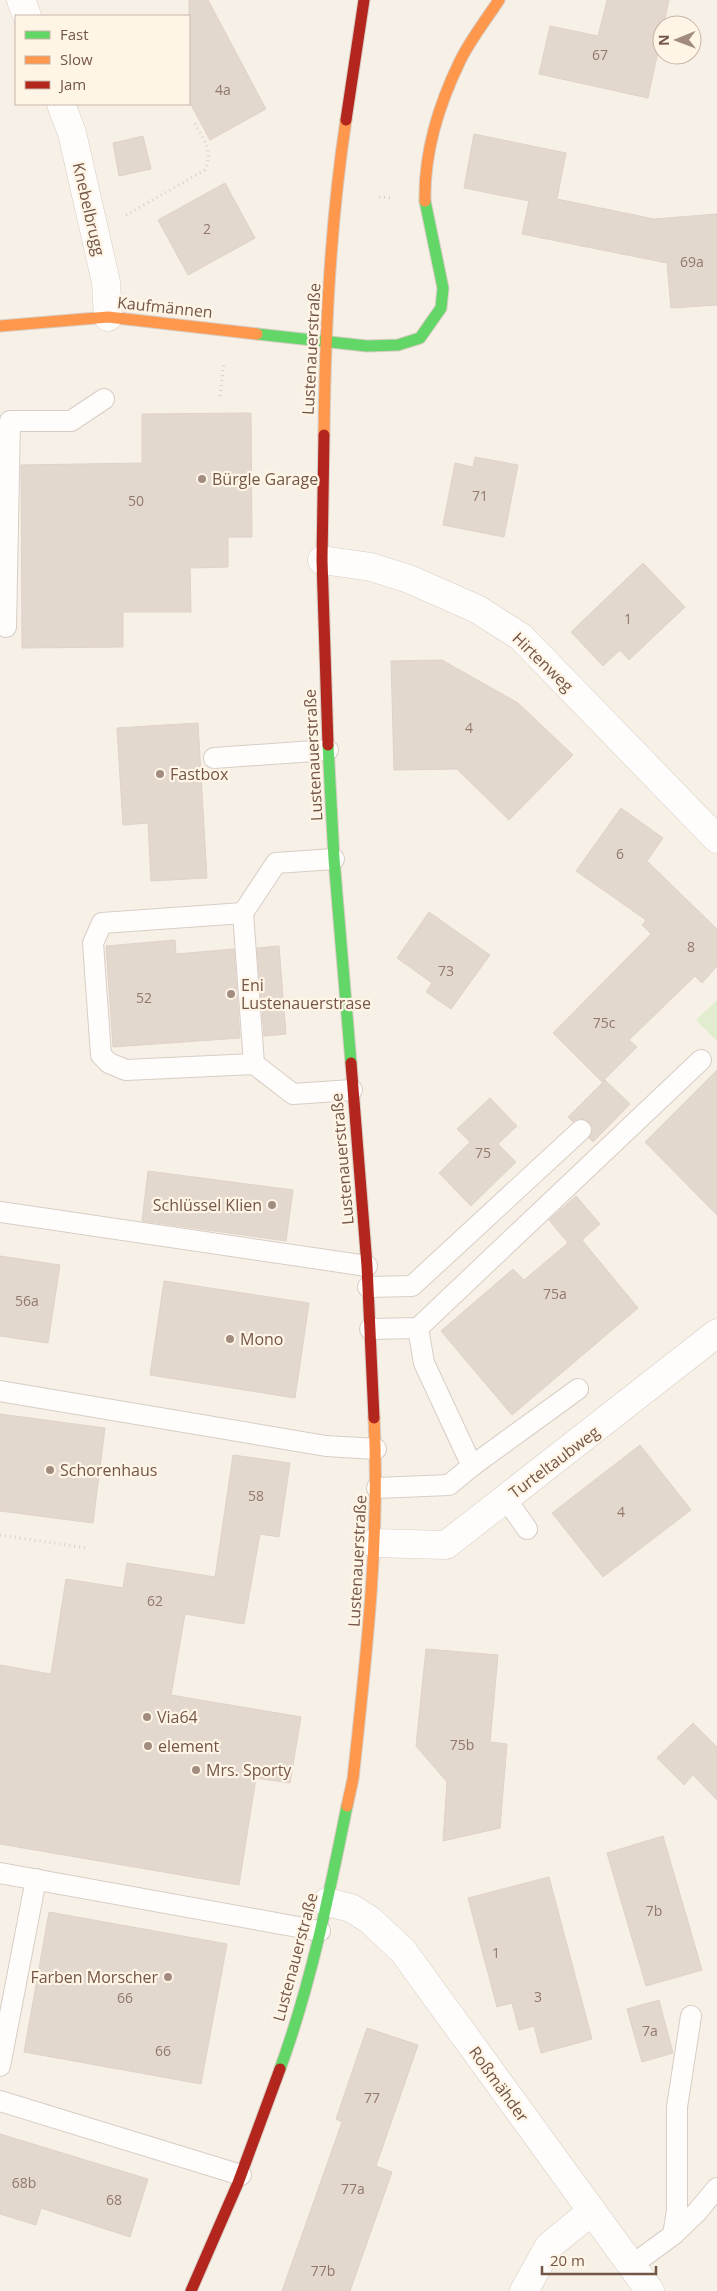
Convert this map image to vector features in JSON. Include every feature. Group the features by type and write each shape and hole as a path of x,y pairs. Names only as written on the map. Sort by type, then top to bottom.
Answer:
{"main road":[{"name":"Lustenauerstraße","path":"191,2291 241,2175 304,1994 327,1902 353,1779 372,1601 377,1488 376,1448 367,1266 334,859 328,750 322,560 325,341 339,166 364,0"},
{"name":"Kaufmännen","path":"2,322 108,317 367,346 398,346 420,338 441,308 443,288 425,200 426,167 437,118 460,60 499,0"}],"street":[{"path":"21,0 27,15"},
{"name":"Knebelbrugg","path":"61,105 72,133 106,282 108,317"},
{"name":"Hirtenweg","path":"322,560 371,568 409,579 477,609 521,637 717,839"},
{"name":"Turteltaubweg","path":"374,1543 446,1545 717,1333"},
{"name":"Roßmähder","path":"327,1902 351,1908 370,1920 402,1951 650,2291"},
{"path":"524,2291 549,2246 592,2211"}],"lane":[{"path":"6,627 10,421 72,421 104,399"},
{"path":"214,758 328,750"},
{"path":"254,1064 243,913 276,863 334,859"},
{"path":"243,913 102,923 93,943 101,1055 109,1063 126,1070 254,1064 293,1094 352,1090"},
{"path":"370,1329 418,1328 701,1060"},
{"path":"368,1287 412,1286 581,1130"},
{"path":"0,1212 367,1266"},
{"path":"418,1328 424,1363 472,1466"},
{"path":"377,1488 448,1485 578,1389"},
{"path":"0,1392 326,1446 376,1448"},
{"path":"506,1499 527,1529"},
{"path":"0,1873 320,1931"},
{"path":"0,2066 36,1879"},
{"path":"673,2235 677,2211 677,2107 691,2016"},
{"path":"0,2101 241,2175"},
{"path":"632,2265 673,2235 697,2212 717,2188"}],"path":[{"path":"131,213 205,170 210,153 194,122"},
{"path":"0,1535 87,1548"}],"green space":[{"path":"717,1000 717,1041 696,1020"}],"building":[{"path":"189,0 208,0 266,109 210,140 190,103"},
{"path":"607,0 669,0 666,15 652,15 652,65 655,65 648,98 539,74 550,26 598,36"},
{"path":"474,134 566,153 557,199 654,219 717,214 717,305 671,308 667,263 522,234 529,201 464,188"},
{"path":"143,136 151,169 119,176 113,143"},
{"path":"225,183 255,238 188,275 158,220"},
{"path":"251,413 252,537 228,537 228,567 190,568 191,612 123,612 123,647 22,648 21,465 142,463 142,414"},
{"path":"475,457 518,465 504,537 443,525 455,463 473,467"},
{"path":"643,563 685,607 629,660 620,650 603,666 571,632"},
{"path":"442,660 518,703 573,755 509,820 457,769 394,770 391,661"},
{"name":"Fastbox","path":"198,723 207,878 151,881 148,823 123,825 117,728"},
{"path":"621,808 663,838 647,861 717,929 717,966 702,983 695,976 629,1040 637,1047 602,1082 553,1033 651,934 642,925 646,920 576,871"},
{"path":"429,912 490,955 451,1009 426,992 432,983 397,958"},
{"path":"175,940 176,954 234,949 240,1038 113,1047 106,946"},
{"path":"279,946 286,1034 264,1036 257,948"},
{"path":"717,1070 717,1215 645,1142"},
{"path":"605,1080 630,1104 593,1142 589,1138 593,1128 589,1122 579,1118 573,1122 568,1117"},
{"path":"490,1098 517,1126 498,1144 516,1162 471,1206 439,1173 470,1142 457,1129"},
{"path":"148,1171 293,1190 286,1241 142,1221"},
{"path":"576,1196 600,1224 582,1240 638,1308 512,1415 441,1331 513,1269 524,1280 568,1243 549,1220"},
{"path":"0,1256 60,1265 48,1343 0,1336"},
{"name":"Mono","path":"164,1281 309,1303 295,1398 150,1375"},
{"name":"Schorenhaus","path":"0,1414 105,1428 93,1523 0,1511"},
{"path":"640,1445 691,1510 603,1577 552,1513"},
{"name":"element","path":"233,1455 290,1463 279,1537 260,1534 244,1624 185,1614 171,1695 301,1717 290,1783 256,1778 239,1885 0,1844 0,1665 51,1674 66,1579 123,1588 127,1563 215,1577"},
{"path":"426,1649 498,1655 490,1742 507,1744 500,1828 443,1841 447,1782 416,1746"},
{"path":"693,1723 717,1747 717,1800 693,1775 684,1785 657,1758"},
{"path":"663,1836 702,1970 646,1986 607,1853"},
{"path":"549,1877 592,2039 541,2053 534,2026 519,2030 512,2003 497,2007 468,1898"},
{"path":"49,1912 227,1944 201,2084 24,2052"},
{"path":"659,2000 673,2053 642,2062 627,2009"},
{"path":"367,2028 418,2045 376,2166 392,2172 350,2291 282,2291 342,2122 336,2119"},
{"path":"0,2134 148,2179 130,2237 41,2208 36,2225 0,2214"}],"traffic: fast":[{"path":"257,334 367,346 398,345 420,338 441,308 443,288 425,201"},
{"path":"328,745 334,859 351,1063"},
{"path":"280,2069 310,1972 347,1806"}],"traffic: slow":[{"path":"425,201 427,165 439,112 452,77 464,53 499,0"},
{"path":"324,435 329,277 336,198 346,120"},
{"path":"0,326 108,317 257,334"},
{"path":"347,1806 353,1779 371,1599 375,1509 374,1418"}],"traffic: jam":[{"path":"346,120 364,0"},
{"path":"324,435 322,560 328,745"},
{"path":"351,1063 367,1266 374,1418"},
{"path":"191,2291 238,2183 280,2069"}],"place":[{"name":"Bürgle Garage","path":"202,479"},
{"name":"Fastbox","path":"160,774"},
{"name":"Eni Lustenauerstrase","path":"231,994"},
{"name":"Schlüssel Klien","path":"272,1205"},
{"name":"Mono","path":"230,1339"},
{"name":"Schorenhaus","path":"50,1470"},
{"name":"Via64","path":"147,1717"},
{"name":"element","path":"148,1746"},
{"name":"Mrs. Sporty","path":"196,1770"},
{"name":"Farben Morscher","path":"168,1977"}]}
